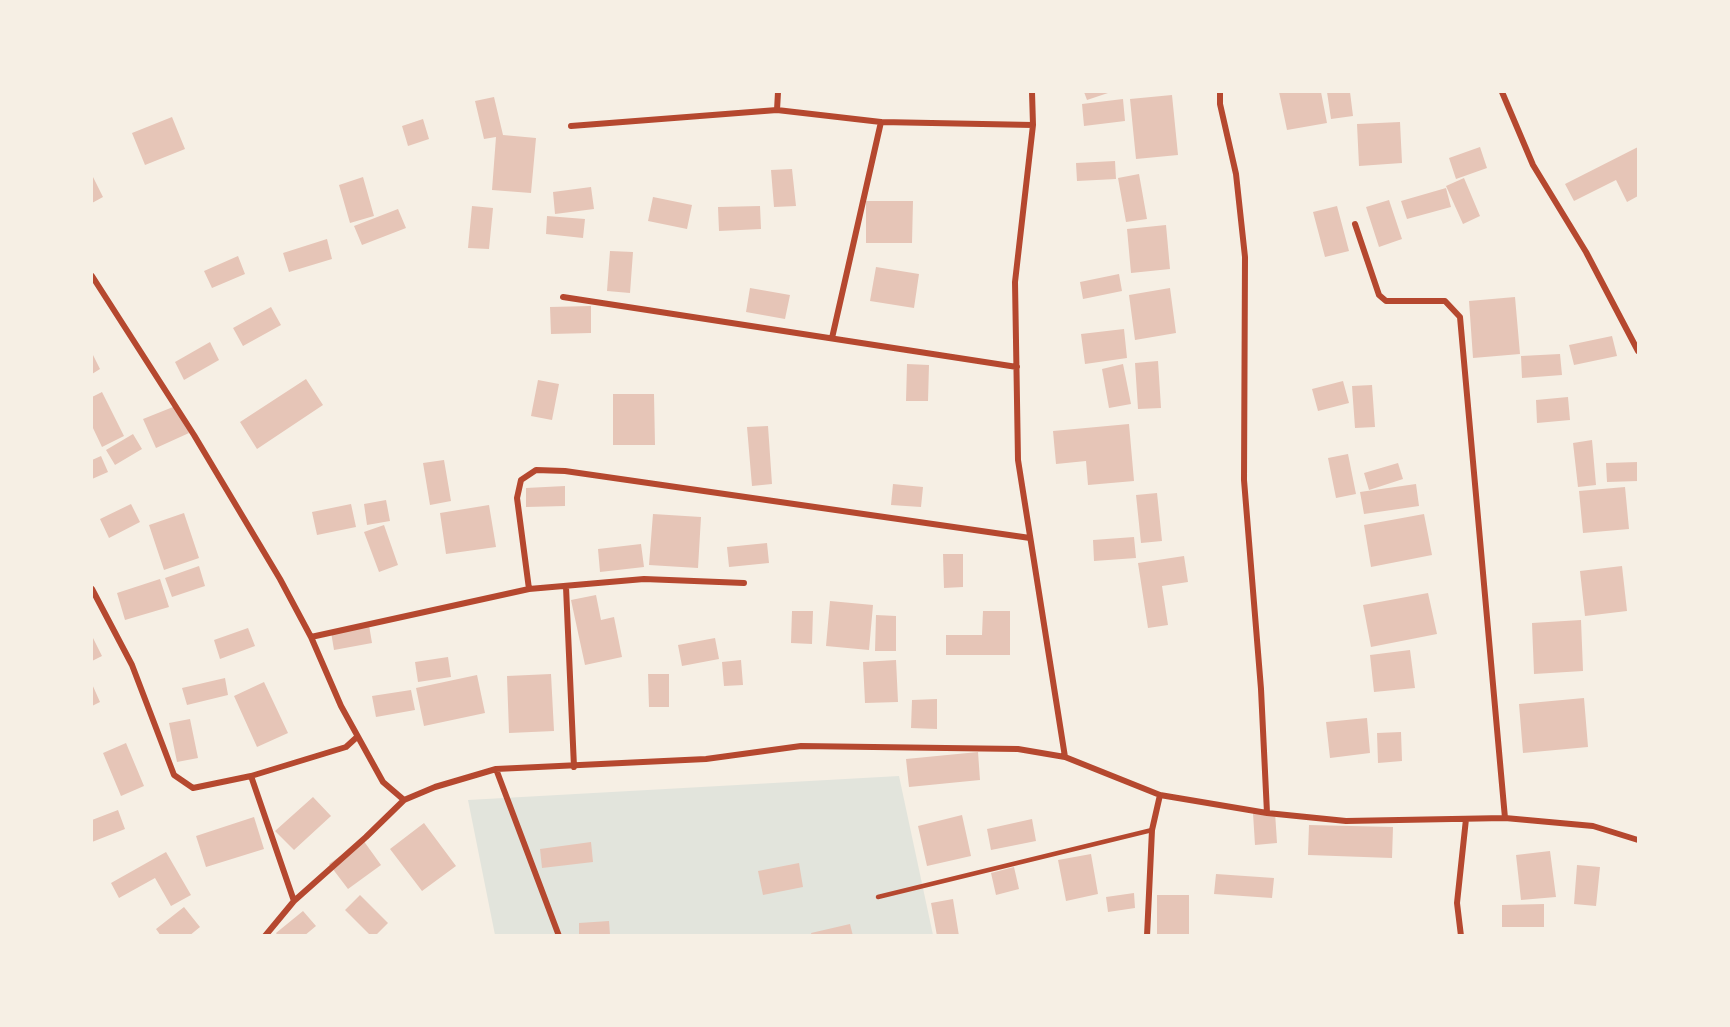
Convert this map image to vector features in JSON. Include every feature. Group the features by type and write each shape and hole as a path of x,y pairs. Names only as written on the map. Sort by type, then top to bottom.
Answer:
{"street":[{"path":"777,110 778,92"},
{"path":"1032,92 1033,125 1015,282 1018,460 1065,757"},
{"path":"1220,92 1220,104 1236,174 1245,257 1244,480 1261,689 1267,813"},
{"path":"1502,92 1533,165 1586,252 1638,351"},
{"path":"571,126 777,110 881,122 1033,125"},
{"path":"832,338 881,122"},
{"path":"1355,224 1379,295 1386,300 1445,301 1460,317 1505,818"},
{"path":"92,276 194,435 280,579 311,637 357,737 383,782 404,800"},
{"path":"563,297 1017,367"},
{"path":"529,590 517,498 521,480 536,470 566,471 1030,538"},
{"path":"311,637 529,590 644,579 744,583"},
{"path":"566,587 574,767"},
{"path":"92,589 132,665 174,775 193,788 251,776 346,747 357,737"},
{"path":"265,936 294,901 404,800 496,769 706,759 801,746 1018,749 1065,757 1160,795 1267,813 1346,821 1505,818 1593,826 1638,840"},
{"path":"496,769 559,936"},
{"path":"251,776 294,901"},
{"path":"1148,936 1152,830 1160,795"},
{"path":"1461,936 1457,903 1466,819"}],"lane":[{"path":"878,897 1152,830"}],"shaded area":[{"path":"899,776 933,935 495,935 468,800"}],"building":[{"path":"1084,92 1111,92 1087,100"},
{"path":"1279,92 1321,92 1327,123 1287,130"},
{"path":"1327,92 1350,92 1353,116 1331,119"},
{"path":"1172,95 1178,155 1136,159 1130,99"},
{"path":"494,97 503,135 536,138 531,193 492,190 496,137 484,139 475,101"},
{"path":"1123,99 1125,121 1084,126 1082,104"},
{"path":"172,117 185,149 145,165 132,133"},
{"path":"423,119 429,139 408,146 402,126"},
{"path":"1400,122 1402,163 1359,166 1357,124"},
{"path":"1480,147 1487,168 1456,179 1449,158"},
{"path":"1638,147 1638,196 1627,202 1616,180 1574,201 1565,184"},
{"path":"1115,161 1116,179 1077,181 1076,163"},
{"path":"792,169 796,206 774,207 771,170"},
{"path":"1139,174 1147,219 1126,222 1118,178"},
{"path":"92,175 103,197 92,203"},
{"path":"363,177 374,216 350,223 339,185"},
{"path":"1464,178 1480,216 1463,224 1446,186"},
{"path":"591,187 594,209 555,214 553,192"},
{"path":"1446,188 1451,207 1407,219 1401,201"},
{"path":"653,197 692,205 687,229 648,221"},
{"path":"1389,200 1402,239 1379,247 1366,207"},
{"path":"866,201 913,201 912,243 866,243"},
{"path":"472,206 493,208 489,249 468,248"},
{"path":"760,206 761,229 719,231 718,207"},
{"path":"1337,206 1349,251 1325,257 1313,212"},
{"path":"398,209 406,228 362,245 354,226"},
{"path":"547,216 585,219 583,238 546,234"},
{"path":"1166,225 1170,269 1131,273 1127,229"},
{"path":"327,239 332,259 289,272 283,253"},
{"path":"610,251 633,252 630,293 607,291"},
{"path":"238,256 245,274 212,288 204,271"},
{"path":"876,267 919,274 914,308 870,301"},
{"path":"1119,274 1122,291 1083,299 1080,282"},
{"path":"750,288 790,295 785,319 746,312"},
{"path":"1170,288 1176,333 1135,340 1129,295"},
{"path":"1515,297 1520,354 1473,358 1469,301"},
{"path":"591,306 591,333 551,334 550,307"},
{"path":"271,307 281,325 243,346 233,328"},
{"path":"1124,329 1127,358 1085,364 1081,334"},
{"path":"1612,336 1617,356 1574,365 1569,345"},
{"path":"210,342 219,360 184,380 175,362"},
{"path":"92,353 100,369 92,374"},
{"path":"1560,354 1562,375 1522,378 1521,356"},
{"path":"1158,361 1161,408 1138,409 1135,363"},
{"path":"907,364 929,365 928,401 906,401"},
{"path":"1123,364 1131,404 1109,408 1102,369"},
{"path":"306,379 323,405 257,449 240,422"},
{"path":"538,380 559,384 552,420 531,416"},
{"path":"1343,381 1349,403 1318,411 1312,389"},
{"path":"1372,385 1375,427 1355,428 1352,386"},
{"path":"102,392 124,436 102,447 92,426 92,397"},
{"path":"613,394 654,394 655,445 613,445"},
{"path":"1568,397 1570,420 1537,423 1536,400"},
{"path":"178,405 189,433 156,448 143,419"},
{"path":"1129,424 1134,481 1088,485 1086,461 1056,464 1053,431"},
{"path":"768,426 772,484 752,486 747,427"},
{"path":"133,434 142,449 115,465 106,450"},
{"path":"1592,440 1596,485 1578,487 1573,443"},
{"path":"1348,454 1356,494 1336,498 1328,458"},
{"path":"101,456 108,472 92,479 92,460"},
{"path":"444,460 451,501 430,505 423,463"},
{"path":"1638,462 1638,481 1607,482 1606,463"},
{"path":"1398,463 1403,479 1369,490 1364,473"},
{"path":"893,484 923,487 921,507 891,505"},
{"path":"1416,484 1419,506 1364,514 1360,492"},
{"path":"565,486 565,506 526,507 526,488"},
{"path":"1625,487 1629,529 1583,533 1579,491"},
{"path":"1157,493 1162,541 1141,543 1136,495"},
{"path":"386,500 390,521 367,525 364,504"},
{"path":"131,504 140,522 109,538 100,519"},
{"path":"351,504 356,527 317,535 312,512"},
{"path":"489,505 496,547 446,554 440,513"},
{"path":"184,513 199,558 164,570 149,525"},
{"path":"653,514 701,517 698,568 649,565"},
{"path":"1424,514 1432,555 1371,567 1364,525"},
{"path":"384,525 398,565 379,572 364,532"},
{"path":"1134,537 1136,558 1094,561 1093,540"},
{"path":"767,543 769,563 729,567 727,547"},
{"path":"641,544 644,567 600,572 598,549"},
{"path":"943,554 963,554 963,587 944,588"},
{"path":"1184,556 1188,582 1162,586 1168,625 1148,628 1138,563"},
{"path":"199,566 205,586 172,597 165,578"},
{"path":"1622,566 1627,611 1585,616 1580,571"},
{"path":"160,579 169,607 125,620 117,593"},
{"path":"1428,593 1437,634 1371,647 1363,605"},
{"path":"596,595 601,620 614,617 622,657 585,665 571,600"},
{"path":"830,601 873,605 869,650 826,646"},
{"path":"792,611 813,611 812,644 791,643"},
{"path":"983,611 1010,611 1010,655 946,655 946,635 982,635"},
{"path":"876,615 896,616 896,651 875,651"},
{"path":"1581,620 1583,671 1534,674 1532,623"},
{"path":"369,625 372,643 334,650 331,632"},
{"path":"248,628 255,646 220,659 214,640"},
{"path":"92,636 102,656 92,661"},
{"path":"715,638 719,659 682,666 678,645"},
{"path":"1410,650 1415,688 1374,692 1370,655"},
{"path":"448,657 451,677 418,682 415,662"},
{"path":"741,660 743,685 724,686 722,662"},
{"path":"896,660 898,702 865,703 863,662"},
{"path":"551,674 554,731 509,733 507,676"},
{"path":"648,674 669,674 669,707 649,707"},
{"path":"477,675 485,713 424,726 416,688"},
{"path":"225,678 228,695 187,705 182,688"},
{"path":"264,682 288,733 257,747 234,696"},
{"path":"92,684 100,702 92,706"},
{"path":"411,690 415,710 376,717 372,696"},
{"path":"1584,698 1588,747 1523,753 1519,704"},
{"path":"937,699 937,729 911,728 912,700"},
{"path":"1367,718 1370,753 1330,758 1326,722"},
{"path":"190,719 198,758 177,762 169,723"},
{"path":"1401,732 1402,761 1378,763 1377,733"},
{"path":"126,743 144,786 121,796 103,753"},
{"path":"978,752 980,780 909,787 906,759"},
{"path":"313,797 331,816 294,850 275,831"},
{"path":"118,810 125,829 92,842 92,820"},
{"path":"1275,812 1277,843 1255,845 1253,813"},
{"path":"962,815 971,856 927,866 918,826"},
{"path":"254,817 264,849 206,867 196,836"},
{"path":"1032,819 1036,841 991,850 987,829"},
{"path":"424,823 456,866 422,891 390,849"},
{"path":"1309,825 1393,827 1392,858 1308,855"},
{"path":"363,840 381,865 348,889 329,864"},
{"path":"591,842 593,862 542,868 540,849"},
{"path":"1550,851 1556,897 1521,900 1516,855"},
{"path":"166,852 191,895 171,906 155,878 119,898 111,883"},
{"path":"1091,854 1098,894 1066,901 1058,860"},
{"path":"799,863 803,887 763,895 758,871"},
{"path":"1577,865 1600,867 1596,906 1574,904"},
{"path":"1014,867 1019,889 996,895 991,873"},
{"path":"1216,874 1274,878 1272,898 1214,894"},
{"path":"1134,893 1135,908 1108,912 1106,897"},
{"path":"360,895 388,923 375,936 371,936 345,910"},
{"path":"1157,895 1189,895 1189,936 1157,936"},
{"path":"953,899 959,936 937,936 931,903"},
{"path":"1544,904 1544,927 1502,927 1502,905"},
{"path":"184,907 200,927 189,936 161,936 156,929"},
{"path":"303,911 316,926 304,936 278,936 276,933"},
{"path":"609,921 610,935 579,936 579,923"},
{"path":"850,924 853,936 812,936 811,933"}]}
